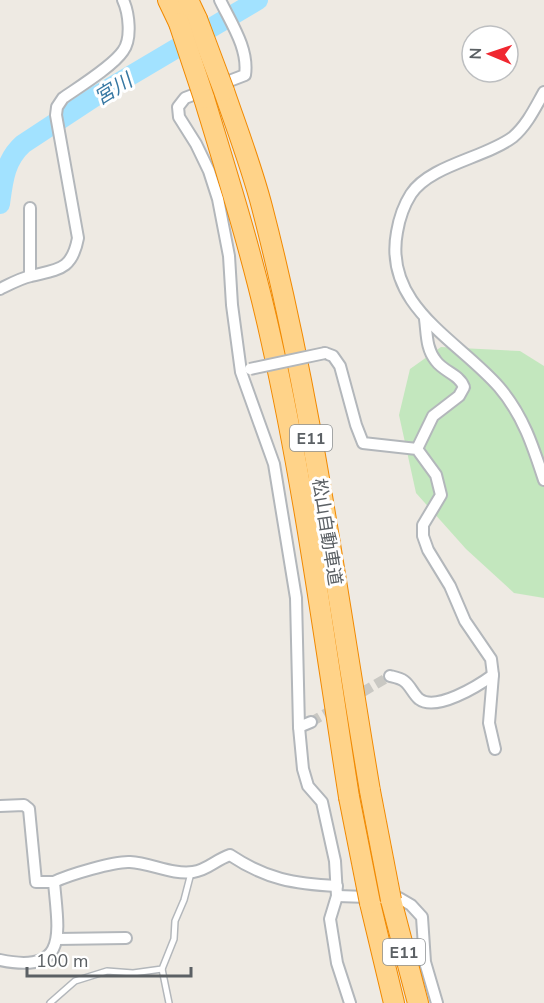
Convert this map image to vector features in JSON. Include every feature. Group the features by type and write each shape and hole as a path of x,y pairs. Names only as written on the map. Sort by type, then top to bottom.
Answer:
{"highway":[{"name":"松山自動車道","path":"168,0 188,21 224,91 262,205 292,337 370,791 391,900 418,1003"},
{"name":"松山自動車道","path":"188,0 188,21 204,98 239,212 271,339 297,473 349,797 370,903 394,1003"}],"street":[{"path":"0,289 30,276 53,272 68,264 76,249 78,238 60,144 57,107 63,98 123,52 128,33 123,0"},
{"path":"221,2 242,45 247,63 245,75 185,98 178,107 179,117 209,171 218,199 229,256 232,305 245,370 274,464 296,598 299,727 303,769 308,786 322,802 335,861 337,891 330,920 337,963 350,1003"},
{"path":"544,92 527,123 514,136 426,178 411,194 399,222 395,244 396,261 403,289 425,319 456,345 498,387 515,409 530,436 544,480"},
{"path":"30,208 30,276"},
{"path":"417,449 433,416 459,396 464,387 461,380 437,363 429,349 425,319"},
{"path":"245,370 324,353 333,356 340,366 356,426 363,443 417,449 436,475 441,495 423,525 423,536 450,586 465,621 491,659 493,675 489,723 495,749"},
{"path":"390,676 404,681 420,699 429,703 444,701 477,687 493,675"},
{"path":"299,727 310,722"},
{"path":"0,806 24,805 29,809 36,882 54,882 68,876 128,861 173,871 191,872 206,869 216,860 230,855 252,869 277,878 337,891 399,898 422,917 425,962 437,1003"},
{"path":"0,960 19,964 33,963 47,956 57,946 54,882"},
{"path":"57,939 126,938"}],"lane":[{"path":"169,1003 162,969 174,939 175,921 184,900 191,872"},
{"path":"50,1003 75,981 107,971 133,973 162,969"}],"green space":[{"path":"441,347 520,351 544,366 544,598 514,593 466,549 416,493 399,415 410,369"}],"waterway":[{"name":"宮川","path":"0,204 9,164 23,144 96,96 258,0"}],"tunnel":[{"path":"311,722 390,676"}]}
